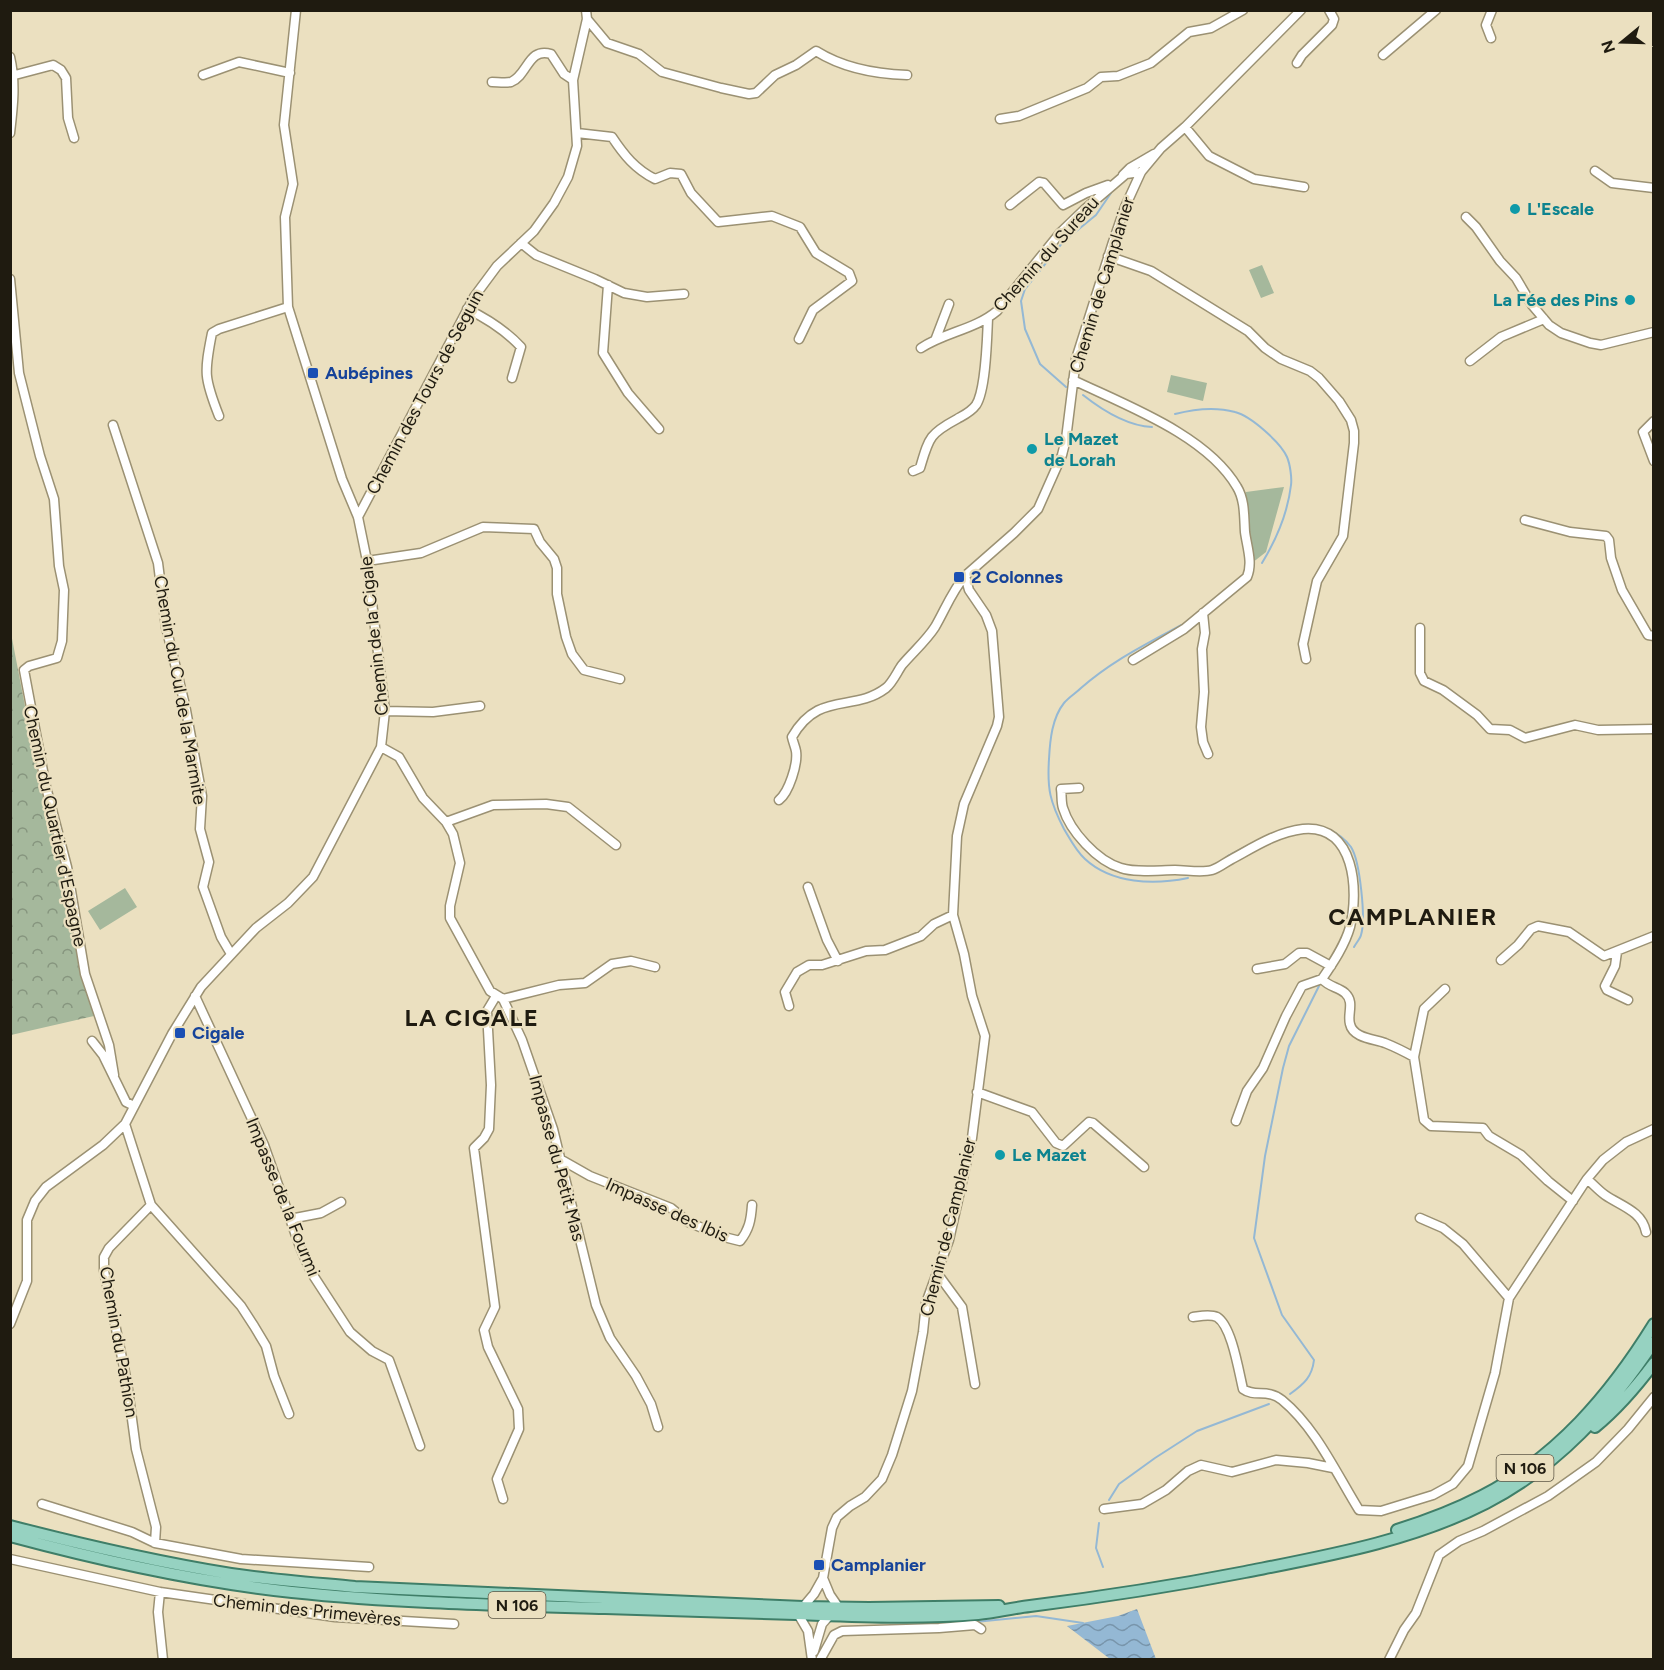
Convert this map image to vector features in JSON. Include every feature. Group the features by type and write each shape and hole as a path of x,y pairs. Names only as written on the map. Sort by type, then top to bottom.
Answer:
{"main road":[{"name":"N 106","path":"1350,1550 1374,1538 1474,1500 1516,1476 1546,1454 1600,1402 1653,1324"},
{"name":"N 106","path":"10,1526 143,1558 232,1574 288,1581 421,1591 800,1611 829,1616 940,1616 982,1613 1142,1591 1350,1550 1450,1520 1484,1504 1529,1477 1579,1437 1623,1384 1653,1342"},
{"path":"1579,1437 1607,1417 1639,1384 1653,1363"},
{"name":"N 106","path":"10,1537 184,1576 300,1593 475,1604 800,1611 839,1608 1029,1606"}],"street":[{"name":"Chemin de la Cigale","path":"10,1324 27,1281 27,1220 35,1200 46,1187 103,1146 125,1124 172,1034 195,996 256,928 288,903 313,877 381,747 385,711 367,561 358,517 342,479 288,307 285,217 292,184 284,125 296,10"},
{"path":"1000,119 1019,116 1087,88 1101,77 1118,76 1151,63 1189,32 1211,28 1243,10"},
{"name":"Chemin de Camplanier","path":"800,1611 823,1578 832,1528 837,1517 865,1497 882,1479 892,1455 912,1391 926,1304 949,1239 972,1138 985,1036 972,996 964,954 953,915 957,836 964,804 999,717 992,631 986,615 969,590 965,576 1038,509 1062,454 1079,350 1108,256 1141,172 1155,154 1185,127 1301,10"},
{"path":"1297,63 1332,25 1334,20 1329,10"},
{"path":"1383,55 1436,10"},
{"path":"1491,10 1486,25 1491,38"},
{"path":"587,15 607,43 639,54 662,72 749,94 756,93 775,75 796,65 816,51 833,61 860,69 907,75"},
{"name":"Chemin des Tours de Seguin","path":"358,517 467,309 497,266 534,231 568,177 578,146 573,80 587,15"},
{"path":"492,82 511,82 532,58 539,53 546,52 551,54 564,74 573,80"},
{"path":"10,57 15,75 10,133"},
{"path":"203,75 239,62 290,73"},
{"path":"15,75 53,65 61,70 66,78 68,118 74,138"},
{"path":"1185,127 1209,156 1254,179 1304,188"},
{"path":"578,133 612,137 624,156 640,172 654,179 670,173 681,174 691,193 718,222 772,216 800,227 816,253 849,273 852,281 813,310 799,339"},
{"name":"Chemin du Sureau","path":"921,348 936,338 959,332 997,311 1060,233 1130,168 1155,154"},
{"path":"1595,171 1612,183 1653,188"},
{"name":"Chemin du Sureau","path":"1117,181 1126,174 1141,172"},
{"path":"1010,206 1040,182 1044,183 1063,205 1086,192 1117,181 1135,183"},
{"path":"1466,217 1476,226 1500,261 1516,278 1532,305 1561,333 1601,345 1653,332"},
{"path":"521,243 536,255 624,293 647,297 684,294"},
{"path":"1108,256 1150,271 1248,331 1269,351 1289,363 1310,371 1339,401 1351,420 1354,432 1343,536 1317,581 1303,644 1306,659"},
{"name":"Chemin du Quartier d'Espagne","path":"10,279 19,373 54,499 59,566 64,590 62,641 57,658 29,666 24,670 46,787 68,867 85,974 109,1045 114,1075"},
{"path":"608,285 603,353 628,393 659,429"},
{"path":"936,338 949,304"},
{"path":"219,416 208,390 206,378 212,333 288,307"},
{"path":"467,309 489,320 509,334 521,347 512,378"},
{"path":"913,471 920,468 928,442 937,430 971,411 978,403 986,363 988,318"},
{"path":"1470,361 1501,337 1544,319"},
{"path":"1073,380 1172,429 1201,447 1226,471 1237,486 1243,505 1249,572 1247,578 1184,629 1133,660"},
{"path":"1653,421 1643,432 1653,461"},
{"name":"Chemin du Cul de la Marmite","path":"113,425 158,563 166,627 185,705 202,796 200,829 209,862 203,887 221,937 231,954"},
{"path":"1525,520 1570,532 1606,536 1622,590 1647,633 1653,636"},
{"path":"367,561 421,553 483,527 534,529 540,542 554,559 557,594 572,654 584,670 620,679"},
{"path":"779,800 790,786 796,755 792,737 796,729 808,716 821,708 861,699 885,689 934,628 956,587 965,576"},
{"path":"1203,614 1204,692 1201,727 1203,742 1208,754"},
{"path":"1420,628 1420,673 1424,681 1443,690 1477,715 1490,729 1509,727 1525,738 1575,725 1598,730 1653,729"},
{"path":"385,711 433,712 480,706"},
{"name":"Impasse du Petit Mas","path":"381,747 399,757 423,798 446,822 456,840 460,863 450,906 450,918 490,991 499,998 530,1060 553,1129 599,1315 610,1338 636,1376 658,1427"},
{"path":"1079,788 1061,789 1063,808 1079,838 1098,857 1121,869 1211,870 1277,836 1306,829 1320,830 1330,836 1340,844 1349,860 1355,885 1350,928 1325,982"},
{"path":"446,822 493,806 546,804 568,807 616,845"},
{"path":"808,887 827,940 838,961"},
{"path":"789,1006 785,992 797,972 808,965 822,965 866,951 885,950 921,936 934,924 953,915"},
{"path":"1501,960 1531,929 1538,926 1569,933 1604,956 1653,936"},
{"path":"1617,952 1615,966 1605,986 1607,990 1628,1000"},
{"path":"1257,969 1285,964 1299,953 1307,953 1331,966"},
{"path":"503,1500 497,1479 519,1429 518,1409 488,1347 484,1330 495,1307 474,1148 489,1129 491,1085 487,1011 499,998 559,985 585,983 612,964 631,961 655,967"},
{"path":"1236,1122 1247,1091 1263,1068 1302,986 1325,982 1346,993 1351,1001 1350,1024 1353,1030 1362,1036 1386,1043 1414,1058"},
{"path":"1445,989 1424,1009 1414,1058 1424,1120 1431,1126 1483,1128 1489,1136 1521,1155 1573,1201"},
{"name":"Impasse de la Fourmi","path":"195,996 264,1145 311,1272 350,1332 372,1351 389,1360 420,1446"},
{"path":"92,1041 114,1075 126,1102 134,1106"},
{"path":"977,1092 1032,1112 1056,1143 1063,1146 1089,1122 1094,1123 1144,1167"},
{"path":"125,1124 150,1205 241,1306 266,1346 274,1376 289,1414"},
{"path":"1193,1317 1213,1316 1220,1319 1227,1328 1243,1389 1248,1393 1269,1393 1281,1400 1308,1426 1359,1510 1380,1511 1433,1495 1453,1484 1468,1466 1495,1373 1509,1298 1587,1179 1603,1160 1626,1142 1653,1129"},
{"name":"Impasse des Ibis","path":"560,1159 590,1176 671,1208 688,1222 740,1241 751,1222 752,1205"},
{"path":"1587,1179 1604,1194 1632,1210 1644,1222 1646,1232"},
{"path":"290,1219 321,1213 341,1202"},
{"name":"Chemin du Pathion","path":"150,1205 110,1248 104,1257 104,1271 127,1382 136,1449 156,1527 155,1543"},
{"path":"1420,1218 1443,1228 1463,1244 1509,1298"},
{"path":"937,1273 962,1307 975,1384"},
{"path":"1389,1659 1416,1613 1439,1555 1459,1541 1484,1531 1548,1496 1596,1462 1628,1429 1653,1397"},
{"path":"1104,1509 1142,1504 1166,1490 1188,1471 1201,1465 1232,1472 1276,1460 1308,1462 1333,1468"},
{"path":"42,1504 132,1532 155,1543 241,1559 369,1567"},
{"name":"Chemin des Primevères","path":"10,1559 160,1592 335,1617 454,1624"},
{"path":"823,1578 830,1595 839,1608"},
{"path":"160,1592 158,1612 163,1659"},
{"path":"800,1611 808,1631 814,1659"},
{"path":"814,1659 822,1624 829,1616"},
{"path":"814,1659 834,1635 842,1631 975,1625 981,1629"}],"green space":[{"path":"1262,265 1274,293 1261,298 1249,270"},
{"path":"1171,375 1207,383 1203,401 1167,392"},
{"path":"1284,487 1266,552 1252,563 1246,492"},
{"path":"10,628 40,784 62,864 81,973 94,1016 11,1035"},
{"path":"125,888 137,907 100,930 88,911"}],"water":[{"path":"1137,1609 1156,1659 1110,1659 1067,1626 1118,1616"}],"waterway":[{"path":"1066,387 1040,364 1025,329 1021,301 1025,289 1063,242 1096,215 1111,193"},
{"path":"1083,395 1116,416 1134,424 1152,427"},
{"path":"1175,414 1205,409 1235,412 1257,424 1284,451 1290,471 1289,495 1281,525 1262,563"},
{"path":"1181,625 1117,661 1064,703 1052,730 1049,779 1050,795 1064,829 1073,845 1085,859 1096,867 1120,878 1148,882 1188,878"},
{"path":"1302,825 1316,825 1335,833 1351,847 1354,854 1363,916 1361,935 1354,947"},
{"path":"1228,856 1257,841"},
{"path":"1290,1394 1306,1380 1314,1360 1282,1315 1254,1238 1265,1156 1283,1068 1289,1046 1319,986"},
{"path":"1109,1500 1119,1484 1197,1431 1269,1404"},
{"path":"1099,1523 1096,1548 1103,1567"},
{"path":"975,1622 1036,1616 1083,1623"}],"place":[{"name":"L'Escale","path":"1515,209"},
{"name":"La Fée des Pins","path":"1630,300"},
{"name":"Aubépines","path":"313,373"},
{"name":"Le Mazet de Lorah","path":"1032,449"},
{"name":"2 Colonnes","path":"959,577"},
{"name":"Cigale","path":"180,1033"},
{"name":"Le Mazet","path":"1000,1155"},
{"name":"Camplanier","path":"819,1565"}],"district":[{"name":"CAMPLANIER","path":"1413,917"},
{"name":"LA CIGALE","path":"472,1018"}]}
